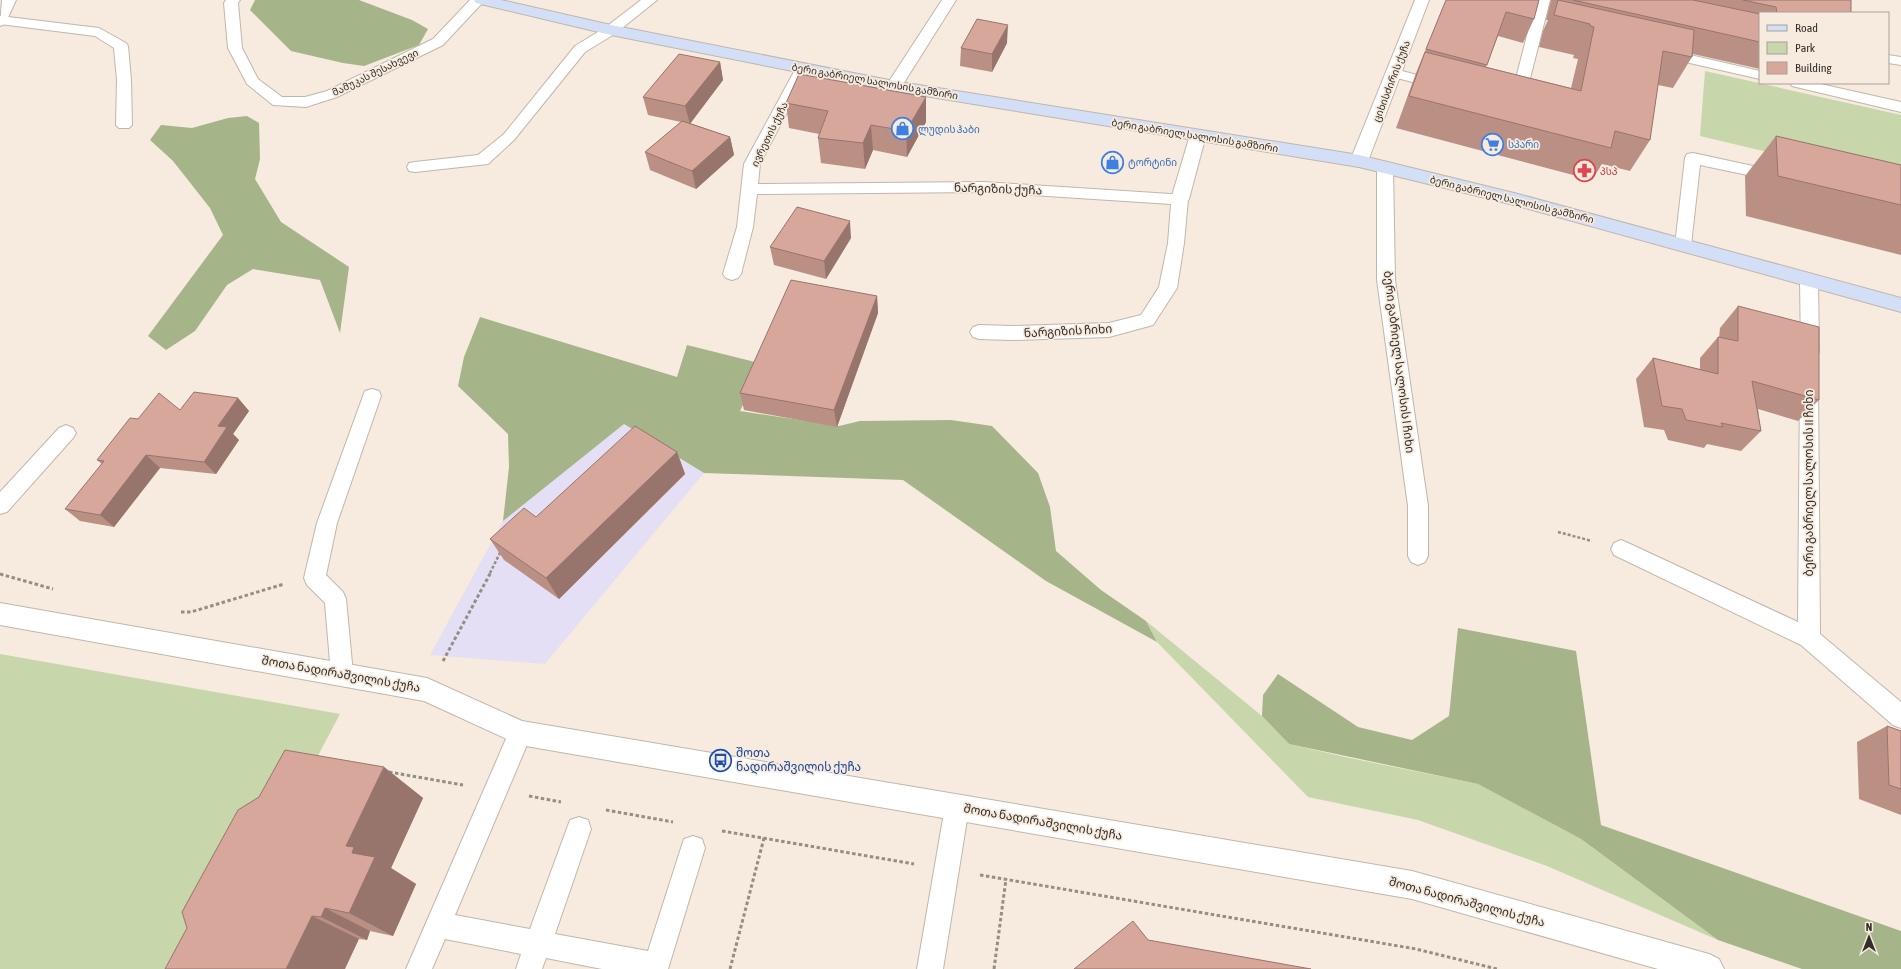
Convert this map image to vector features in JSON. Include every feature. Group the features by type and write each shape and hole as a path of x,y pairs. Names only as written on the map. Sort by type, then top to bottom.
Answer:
{"main road":[{"name":"ბერი გაბრიელ სალოსის გამზირი","path":"479,0 611,30 894,86 1359,161 1518,200 1901,305"}],"street":[{"path":"0,20 9,0"},
{"path":"894,86 949,0"},
{"name":"ციხისძირის ქუჩა","path":"1359,161 1422,0"},
{"path":"1180,199 1198,135"},
{"name":"შოთა ნადირაშვილის ქუჩა","path":"0,614 427,690 520,733 1412,885 1709,969"}],"lane":[{"name":"მამუკას შესახვევი","path":"233,0 231,3 234,48 252,81 278,102 306,102 332,94 438,42 479,0"},
{"path":"415,167 482,160 509,137 580,49 611,30 650,0"},
{"path":"1501,100 1516,104 1543,0"},
{"path":"0,20 99,32 121,46 124,80 124,125"},
{"path":"1537,24 1552,28"},
{"path":"1652,50 1759,75"},
{"path":"1889,59 1901,61"},
{"name":"ივრეთის ქუჩა","path":"732,274 746,227 752,164 803,68"},
{"path":"1394,74 1455,89"},
{"path":"1801,84 1901,107"},
{"path":"1683,245 1693,158 1793,180"},
{"name":"ბერი გაბრიელ სალოსის I ჩიხი","path":"1385,167 1386,280 1418,506 1418,556"},
{"name":"ნარგიზის ქუჩა","path":"750,189 983,187 1180,199"},
{"name":"ნარგიზის ჩიხი","path":"979,332 1012,333 1109,330 1147,320 1168,288 1176,243 1180,199"},
{"name":"ბერი გაბრიელ სალოსის II ჩიხი","path":"1809,280 1809,638"},
{"path":"342,674 335,599 316,578 327,523 372,396"},
{"path":"0,506 66,434"},
{"path":"1621,549 1809,638 1901,717"},
{"path":"419,969 520,733"},
{"path":"930,969 948,869 957,807"},
{"path":"529,969 579,829"},
{"path":"438,925 656,967 693,848"}],"path":[{"path":"1558,532 1621,549"},
{"path":"427,690 484,587 502,549"},
{"path":"0,574 60,591"},
{"path":"177,611 191,612 276,586 316,578"},
{"path":"384,771 564,803"},
{"path":"602,810 677,823"},
{"path":"721,830 1416,950 1497,969"},
{"path":"730,969 764,838"},
{"path":"994,969 1006,879"}],"shaded area":[{"path":"624,424 704,473 545,664 430,655 503,521"}],"green space":[{"path":"255,0 359,0 412,20 428,29 419,45 364,66 343,63 291,51 250,10"},
{"path":"1705,71 1901,115 1901,184 1700,136"},
{"path":"247,116 259,123 260,159 255,179 281,222 349,267 340,333 320,280 253,269 227,285 195,331 166,350 148,336 223,235 210,208 173,161 150,140 161,125 192,128 228,118"},
{"path":"480,317 677,377 687,345 763,364 740,411 839,426 860,421 951,420 992,426 1038,473 1050,507 1056,551 1101,590 1146,621 1157,642 1046,581 903,480 704,473 624,424 503,521 509,467 508,434 458,386 464,357"},
{"path":"1146,621 1262,716 1289,744 1478,784 1581,839 1718,940 1547,866 1418,820 1308,797 1157,642"},
{"path":"1458,628 1576,651 1601,825 1901,931 1901,969 1802,969 1718,940 1581,839 1478,784 1289,744 1262,716 1263,695 1278,674 1358,727 1412,740 1449,716"},
{"path":"0,654 340,714 205,969 0,969"}],"building":[{"path":"1446,0 1539,0 1534,19 1506,12 1487,65 1426,49"},
{"path":"1558,0 1694,30 1692,57 1663,51 1650,140 1615,131 1611,148 1409,96 1425,52 1581,91 1594,27 1590,26 1590,24 1554,15"},
{"path":"1573,0 1693,0 1759,14 1759,42"},
{"path":"1743,0 1851,0 1851,12 1777,12 1776,7"},
{"path":"977,19 1008,25 992,54 961,48"},
{"path":"679,54 720,62 685,106 643,97"},
{"path":"799,74 926,97 906,131 871,125 863,143 818,138 828,111 786,103"},
{"path":"682,121 730,137 692,171 645,152"},
{"path":"1776,136 1901,165 1901,205 1778,176"},
{"path":"797,207 850,221 824,261 770,247"},
{"path":"791,280 877,296 834,410 740,393"},
{"path":"1738,306 1819,327 1819,400 1752,381 1761,431 1721,423 1723,427 1686,420 1682,409 1662,406 1653,358 1718,374 1718,337 1738,341"},
{"path":"194,392 238,398 218,426 227,427 204,462 146,455 100,515 65,509 104,461 97,460 130,418 138,419 159,393 180,410"},
{"path":"635,426 677,452 546,578 490,539 524,508 536,517"},
{"path":"1887,726 1901,731 1901,789 1889,785"},
{"path":"285,750 384,767 346,846 354,847 352,853 375,857 349,913 325,908 321,917 312,916 286,969 165,969 187,928 182,912 238,810 259,797"},
{"path":"1133,921 1148,940 1311,969 1074,969"}],"place":[{"name":"ლუდის ჰაბი","path":"902,129"},
{"name":"სპარი","path":"1493,144"},
{"name":"ტორტინი","path":"1113,162"},
{"name":"პსპ","path":"1585,171"},
{"name":"შოთა ნადირაშვილის ქუჩა","path":"721,760"}]}
